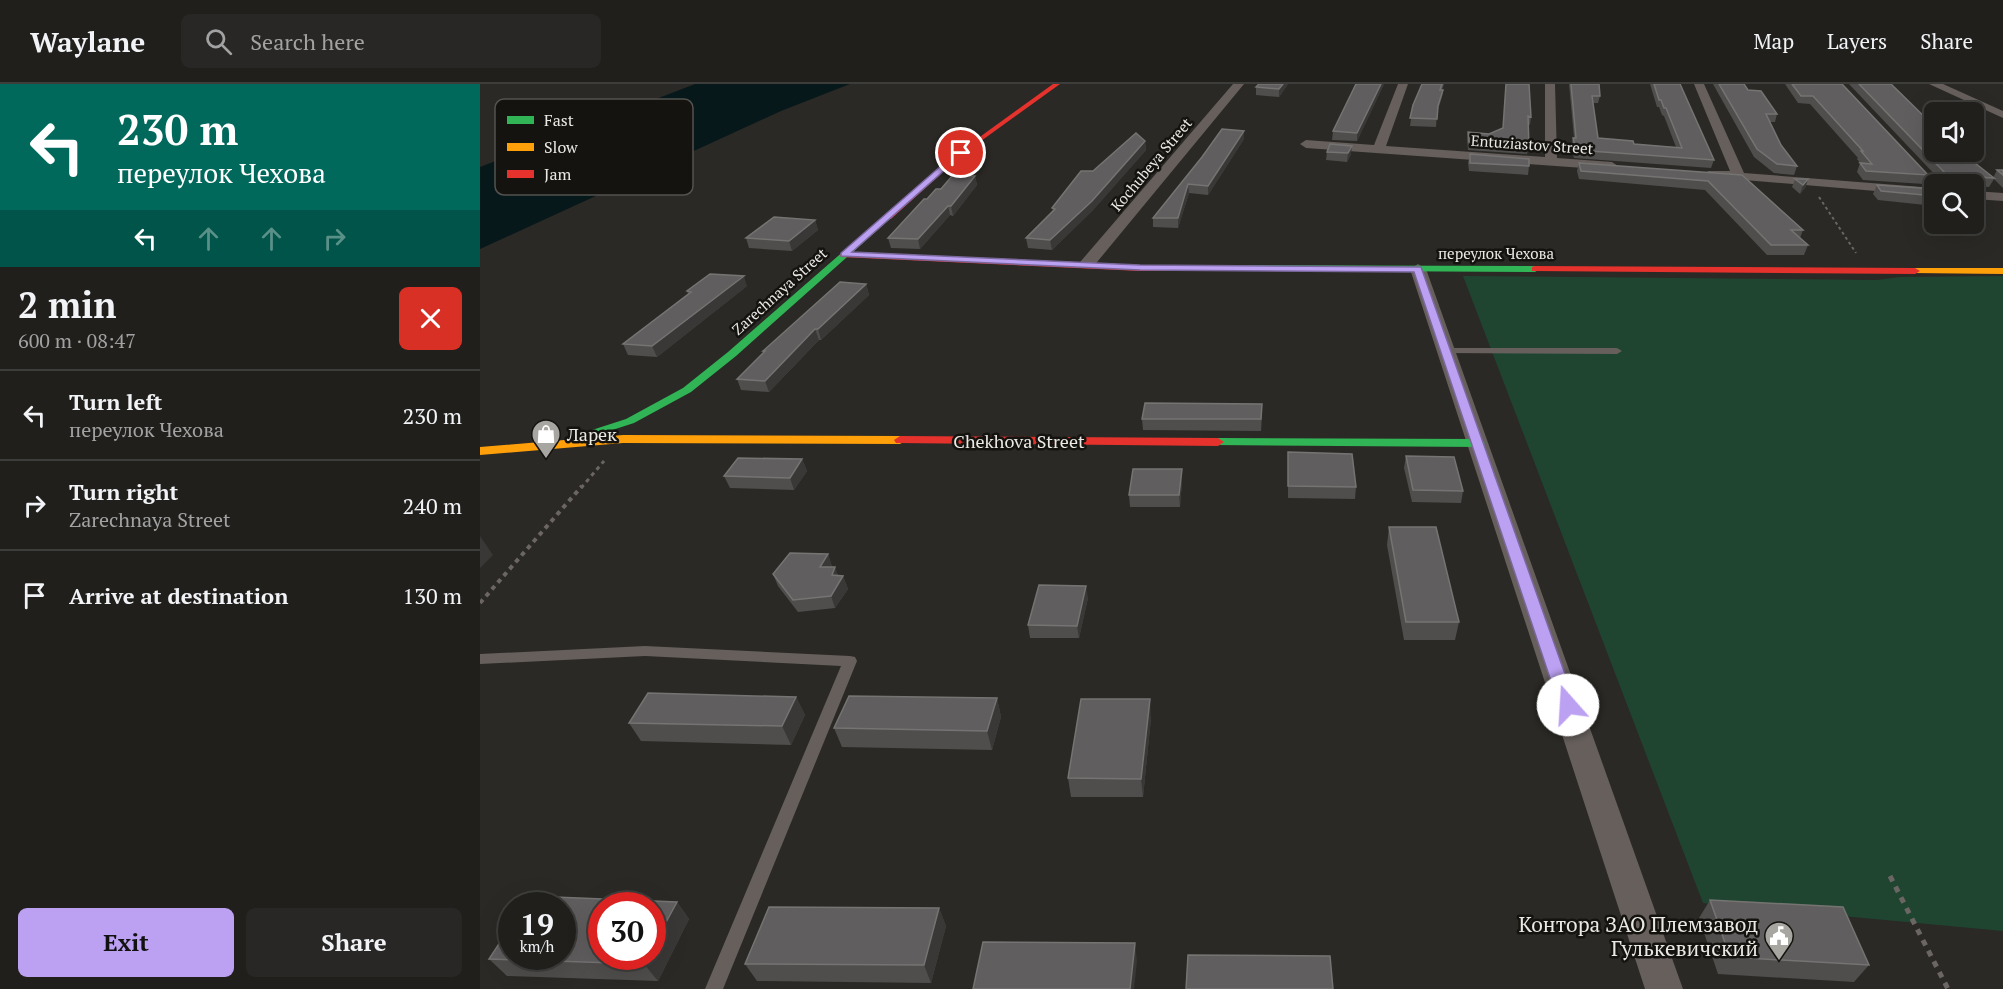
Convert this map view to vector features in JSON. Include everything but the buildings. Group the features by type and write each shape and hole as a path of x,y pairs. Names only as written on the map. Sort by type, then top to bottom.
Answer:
{"street":[{"name":"Zarechnaya Street","path":"560,445 630,421 687,390 732,354 961,153 1057,84"},
{"name":"Kochubeya Street","path":"1087,264 1239,84"},
{"path":"1378,150 1403,84"},
{"path":"1550,84 1551,161"},
{"path":"1699,84 1739,176"},
{"path":"1934,84 2003,116"},
{"name":"Entuziastov Street","path":"1306,144 1622,166"},
{"path":"1704,173 1924,191"},
{"path":"1984,196 2003,197"},
{"name":"переулок Чехова","path":"844,255 1140,268 2003,271"},
{"path":"1418,269 1664,989"},
{"name":"Chekhova Street","path":"560,445 623,439 1479,443"},
{"path":"480,452 560,445"}],"lane":[{"path":"1447,351 1617,351"},
{"path":"480,659 645,651 850,661 714,989"}],"path":[{"path":"1810,183 1869,271"},
{"path":"480,603 623,439"},
{"path":"1890,876 1948,989"}],"green space":[{"path":"1463,276 1877,280 1900,277 2003,276 2003,931 1703,903"}],"shaded area":[{"path":"695,84 850,84 781,111 693,151 693,99 656,99"},
{"path":"495,161 495,195 598,195 480,249 480,167"}],"traffic: fast":[{"path":"596,432 630,421 687,390 732,354 888,217"},
{"path":"1206,268 1535,269"},
{"path":"1218,442 1479,443"}],"traffic: slow":[{"path":"1915,271 2003,271"},
{"path":"480,451 623,439 900,440"}],"traffic: jam":[{"path":"888,217 961,153 1057,84"},
{"path":"844,255 1140,268 1206,268"},
{"path":"1535,269 1915,271"},
{"path":"900,440 1218,442"}],"place":[{"name":"Ларек","path":"546,460"},
{"name":"Контора ЗАО Племзавод Гулькевичский","path":"1779,962"}],"route":[{"path":"961,153 844,255 1140,268 1418,269 1568,705"}]}
